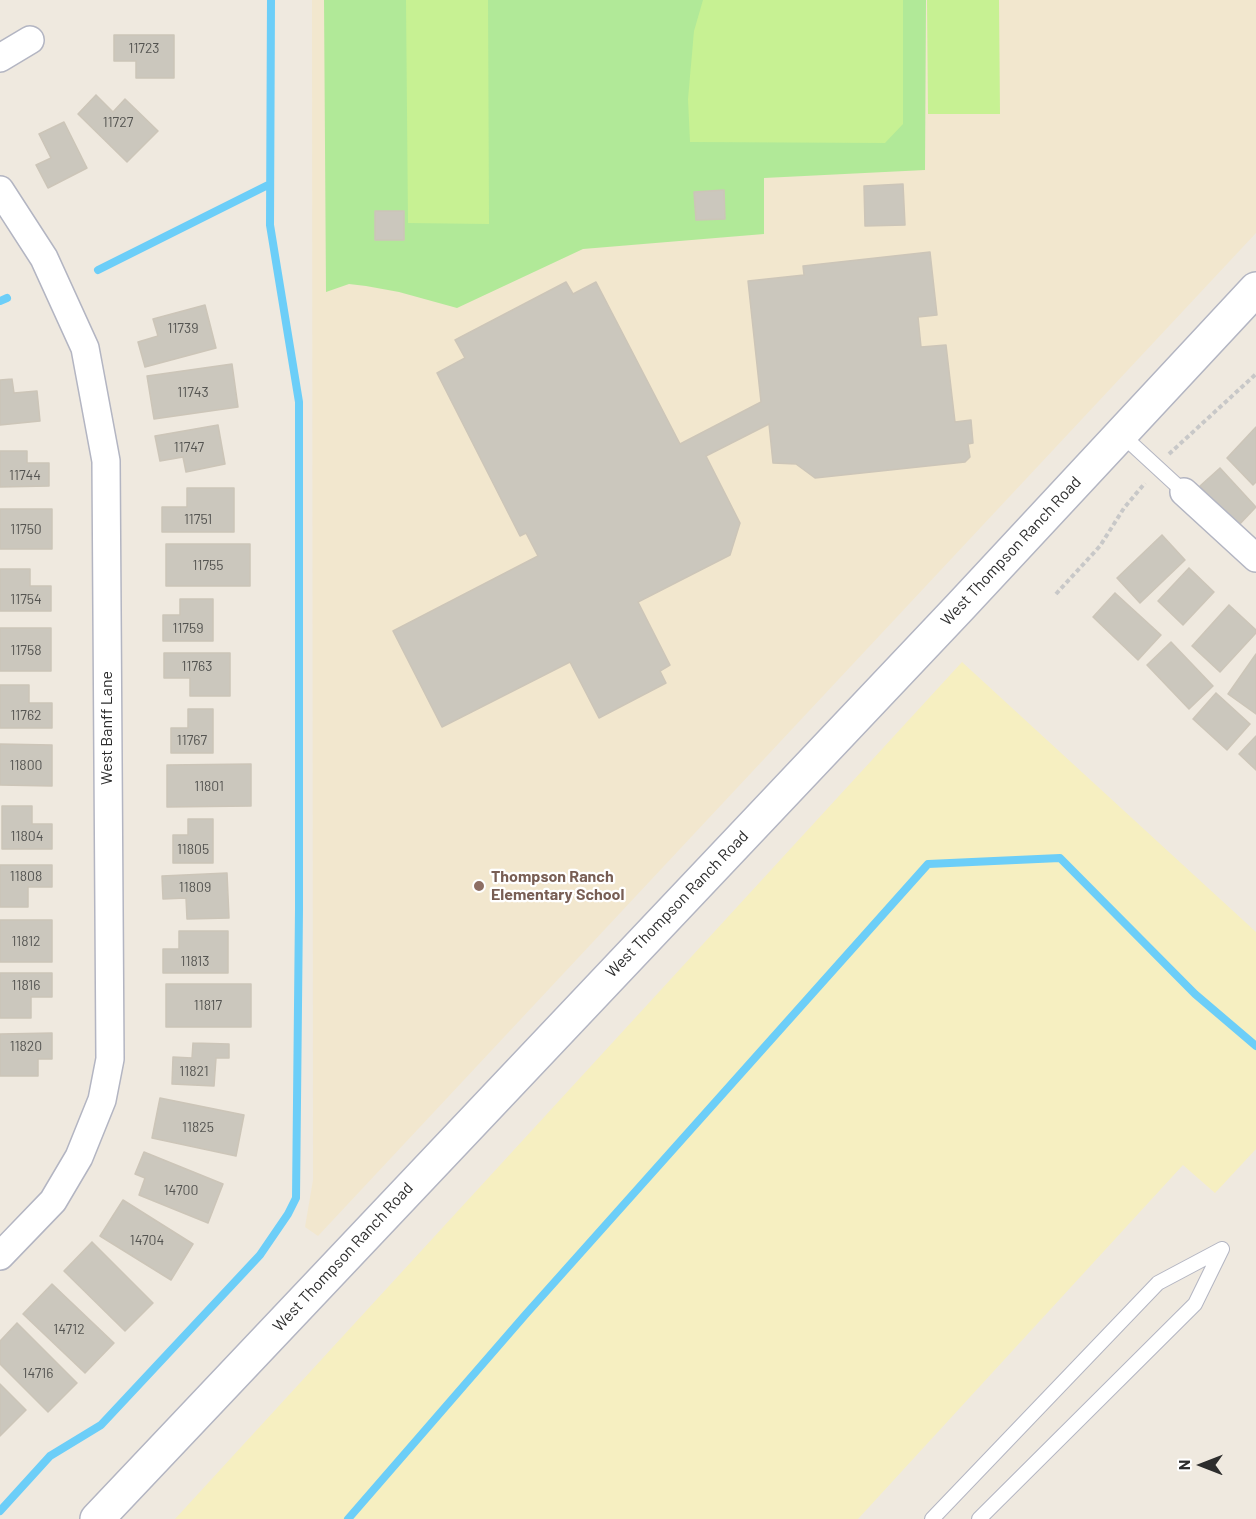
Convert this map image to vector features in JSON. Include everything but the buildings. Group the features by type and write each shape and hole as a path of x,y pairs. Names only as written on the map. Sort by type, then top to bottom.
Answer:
{"main road":[{"name":"West Thompson Ranch Road","path":"96,1519 951,617 1256,289"}],"street":[{"path":"0,58 30,40"},
{"name":"West Banff Lane","path":"0,190 44,258 86,348 106,461 110,1047 102,1101 79,1157 53,1201 0,1256"},
{"path":"1184,492 1256,558"}],"lane":[{"path":"1120,433 1184,492"},
{"path":"932,1519 1158,1283 1222,1249 1195,1304 979,1519"}],"shaded area":[{"name":"Thompson Ranch Elementary School","path":"312,0 1256,0 1256,233 318,1236 305,1227 313,1180"}],"green space":[{"path":"324,0 926,0 925,170 764,178 764,234 583,249 457,308 399,292 366,286 349,284 326,292"},
{"path":"406,0 488,0 489,224 408,223"},
{"path":"703,0 903,0 903,124 885,143 690,142 688,99 694,31"},
{"path":"927,0 999,0 1000,114 928,114"}],"sand":[{"path":"962,662 1256,932 1256,1149 1215,1193 1183,1165 858,1519 175,1519"}],"waterway":[{"path":"0,1511 50,1456 101,1425 260,1255 296,1198 299,909 299,402 270,225 271,0"},
{"path":"98,270 270,184"},
{"path":"0,301 7,298"},
{"path":"348,1519 526,1314 928,864 1060,858 1195,994 1256,1046"}],"place":[{"name":"Thompson Ranch Elementary School","path":"479,886"}]}
